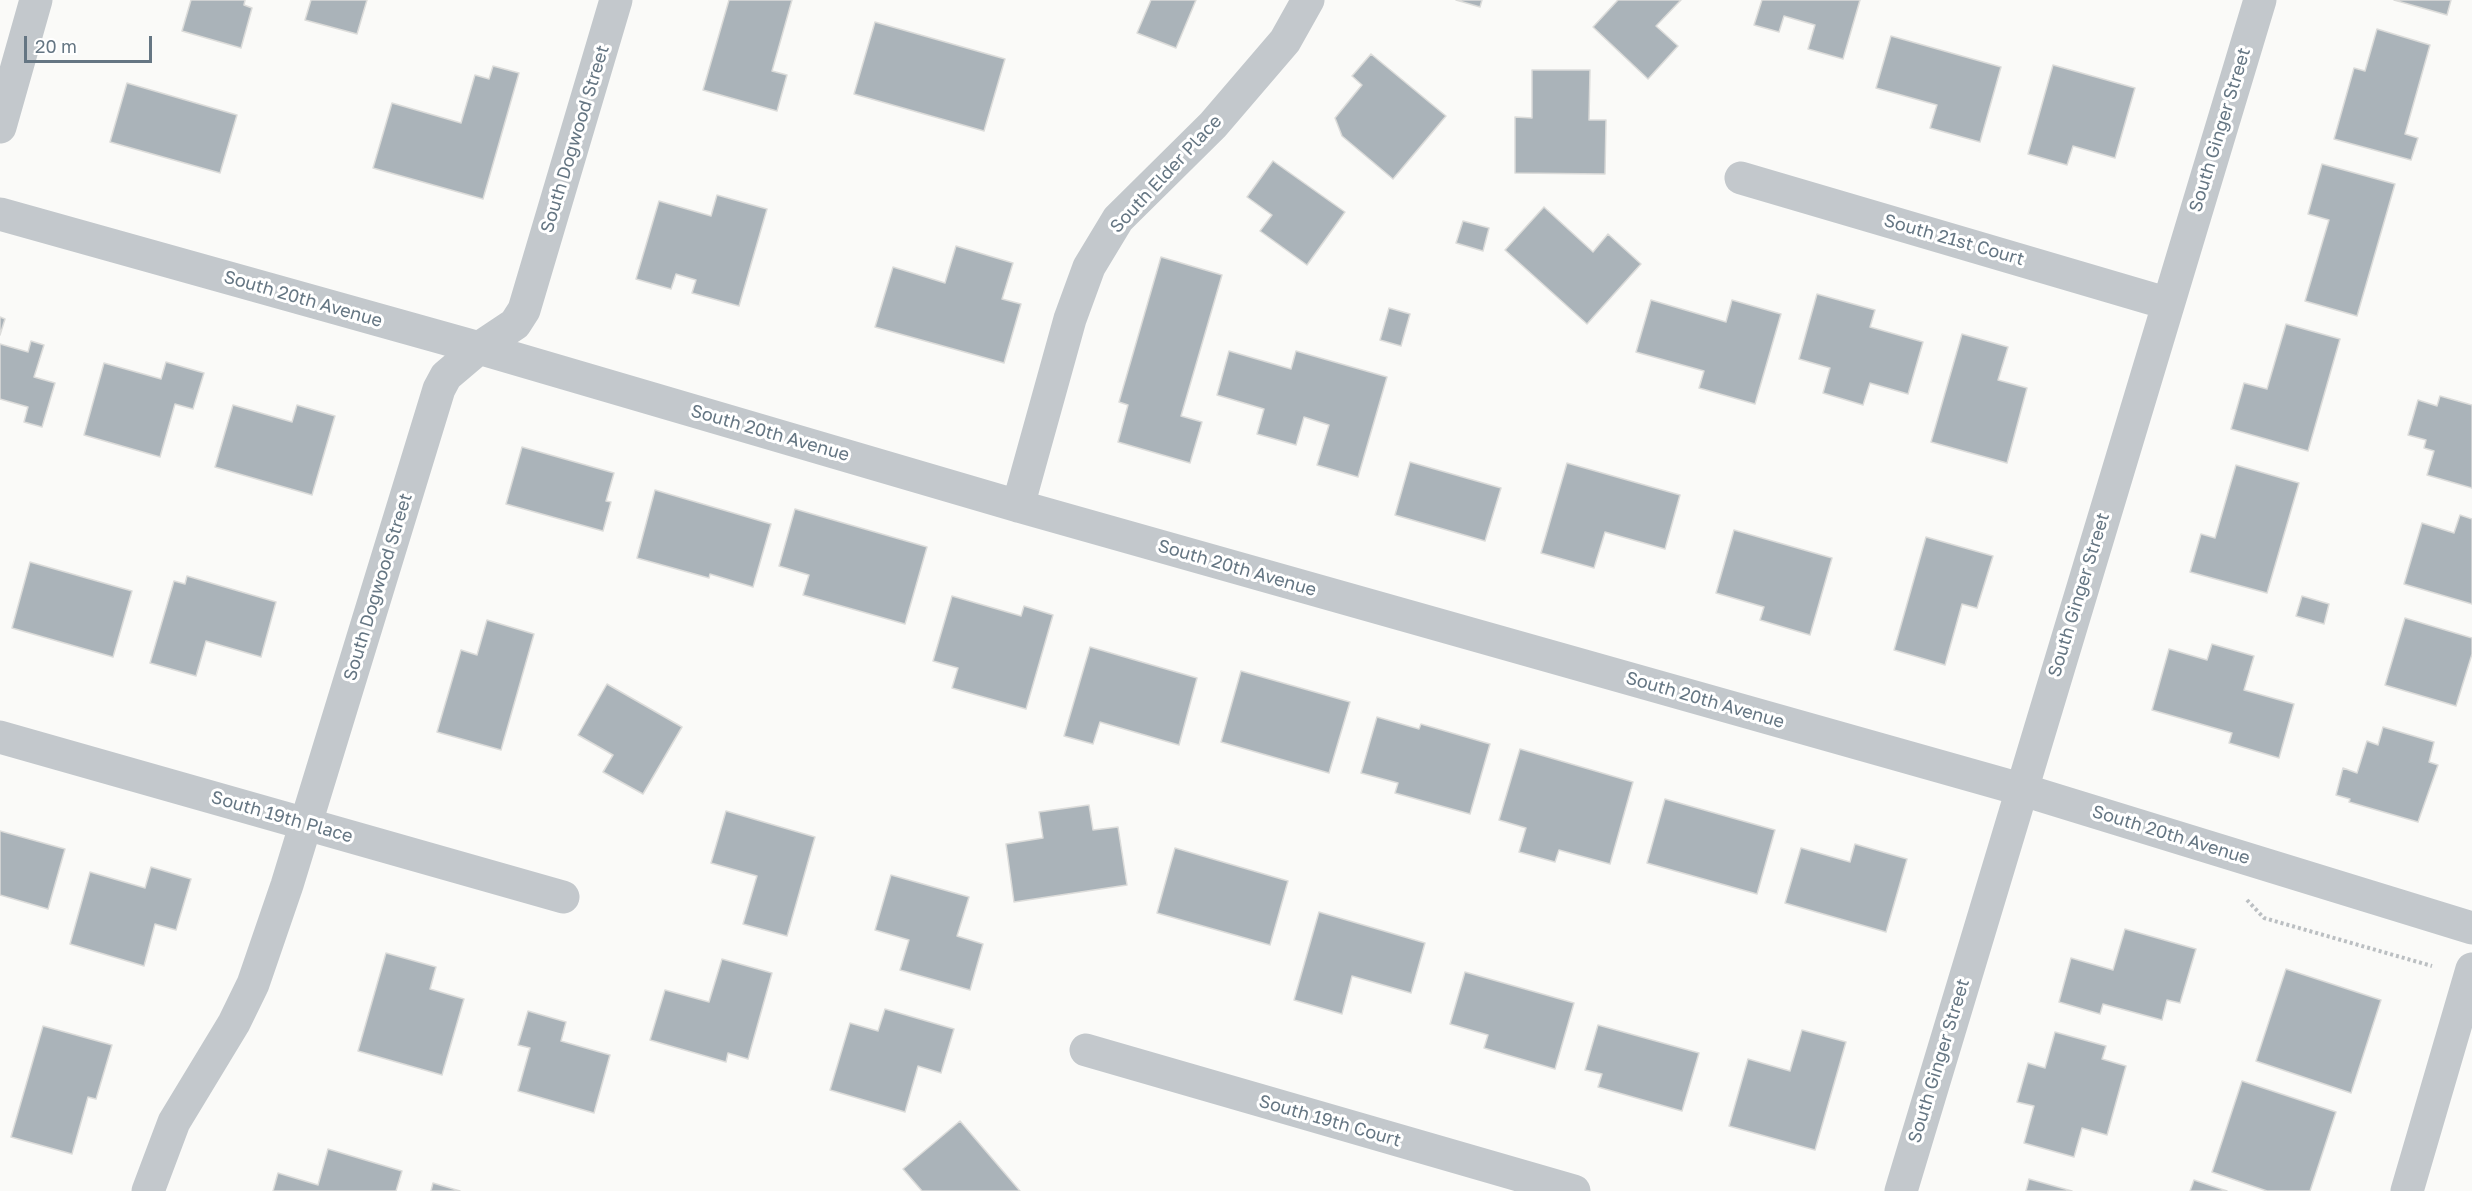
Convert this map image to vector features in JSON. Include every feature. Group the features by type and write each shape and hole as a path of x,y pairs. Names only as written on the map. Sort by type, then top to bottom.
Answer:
{"street":[{"path":"0,127 36,0"},
{"name":"South Dogwood Street","path":"148,1191 174,1122 234,1023 253,984 305,824 439,389 446,376 479,348 515,324 524,310 616,0"},
{"name":"South Elder Place","path":"1018,506 1070,319 1089,267 1118,219 1213,125 1285,41 1308,0"},
{"name":"South Ginger Street","path":"1901,1191 2166,303 2260,0"},
{"name":"South 21st Court","path":"1741,178 2166,303"},
{"name":"South 20th Avenue","path":"0,214 479,348 1018,506 2020,789 2472,928"},
{"name":"South 19th Place","path":"0,737 563,897"},
{"path":"2408,1191 2472,969"},
{"name":"South 19th Court","path":"1086,1050 1574,1191"}],"path":[{"path":"2238,855 2248,904 2264,918 2434,966"}],"building":[{"path":"191,0 245,0 244,5 252,8 241,48 182,31"},
{"path":"311,0 367,0 357,34 305,20"},
{"path":"729,0 792,0 772,71 787,75 777,111 703,90"},
{"path":"1151,0 1196,0 1176,48 1137,33"},
{"path":"1456,0 1482,0 1480,7"},
{"path":"1618,0 1681,0 1656,26 1678,46 1648,79 1593,27"},
{"path":"1762,0 1860,0 1843,59 1808,49 1815,25 1784,16 1779,32 1754,25"},
{"path":"2394,0 2451,0 2447,15"},
{"path":"875,22 1005,59 984,131 854,94"},
{"path":"2377,29 2430,45 2405,134 2418,138 2411,160 2334,139 2354,68 2365,71"},
{"path":"1891,36 2001,67 1980,142 1930,128 1937,105 1876,88"},
{"path":"1371,54 1446,116 1393,179 1342,136 1335,118 1362,85 1352,76"},
{"path":"2053,65 2135,88 2115,158 2073,146 2067,165 2028,154"},
{"path":"493,66 519,73 483,199 373,168 392,103 461,123 475,75 489,79"},
{"path":"1532,70 1590,70 1589,120 1606,120 1605,174 1515,173 1515,117 1532,118"},
{"path":"127,83 237,115 220,173 110,142"},
{"path":"1273,161 1345,212 1307,265 1260,231 1272,215 1247,197"},
{"path":"2322,164 2395,184 2357,316 2305,301 2329,220 2308,214"},
{"path":"717,195 767,209 739,306 692,293 696,280 676,274 671,289 636,279 659,201 711,216"},
{"path":"1544,207 1593,252 1608,234 1641,264 1587,324 1505,250"},
{"path":"1463,221 1489,228 1483,251 1456,243"},
{"path":"956,246 1013,263 1002,299 1021,304 1004,363 875,327 893,267 945,283"},
{"path":"1161,257 1222,275 1181,416 1202,422 1190,463 1118,442 1128,405 1119,402"},
{"path":"1817,294 1875,310 1870,327 1923,342 1908,394 1870,383 1863,405 1823,393 1830,368 1799,359"},
{"path":"1651,300 1726,322 1732,300 1781,314 1755,404 1699,388 1704,371 1636,352"},
{"path":"1389,308 1410,314 1401,346 1380,340"},
{"path":"0,317 5,319 0,335"},
{"path":"2286,324 2340,339 2308,451 2231,429 2244,383 2267,389"},
{"path":"1962,334 2008,347 1998,380 2027,388 2007,463 1931,442"},
{"path":"31,341 44,345 34,377 55,383 42,427 24,422 28,407 0,399 0,344 28,352"},
{"path":"1229,351 1291,369 1296,351 1387,377 1358,477 1317,465 1329,425 1304,417 1296,445 1257,434 1264,409 1217,395"},
{"path":"166,362 204,373 193,409 175,404 160,457 84,435 104,363 161,379"},
{"path":"2440,396 2472,405 2472,488 2427,475 2434,451 2424,448 2426,440 2408,435 2418,400 2437,406"},
{"path":"233,405 292,422 297,405 335,416 312,495 215,467"},
{"path":"522,447 614,473 606,501 611,502 603,531 506,504"},
{"path":"1410,462 1501,488 1485,541 1395,515"},
{"path":"1567,463 1680,495 1665,549 1605,532 1594,568 1541,553"},
{"path":"2236,465 2299,483 2267,593 2190,572 2201,534 2215,538"},
{"path":"655,490 771,524 753,587 710,574 709,578 637,558"},
{"path":"795,509 927,547 905,624 803,595 809,575 779,566"},
{"path":"2460,515 2472,519 2472,604 2404,584 2422,523 2454,533"},
{"path":"1734,530 1832,558 1810,635 1760,620 1764,607 1716,593"},
{"path":"1926,537 1993,556 1977,608 1962,604 1945,665 1894,650"},
{"path":"30,562 132,591 113,657 12,628"},
{"path":"187,576 276,602 261,657 206,641 196,676 150,663 174,581 185,584"},
{"path":"952,596 1021,616 1024,606 1053,615 1026,709 952,688 958,668 933,661"},
{"path":"2302,596 2329,604 2324,624 2296,616"},
{"path":"2405,618 2472,638 2472,654 2456,706 2385,685"},
{"path":"487,620 534,634 501,750 437,732 461,650 477,655"},
{"path":"2212,644 2254,656 2244,690 2294,704 2279,758 2229,743 2232,733 2152,710 2169,649 2207,660"},
{"path":"1090,647 1197,678 1179,745 1100,722 1093,744 1064,736"},
{"path":"1241,671 1350,702 1329,773 1221,742"},
{"path":"607,684 682,727 643,794 603,772 613,755 578,735"},
{"path":"1377,717 1419,729 1421,724 1490,744 1470,814 1395,793 1398,783 1361,773"},
{"path":"2383,727 2434,742 2429,762 2438,765 2418,822 2349,802 2350,799 2336,795 2343,768 2357,773 2367,741 2378,745"},
{"path":"1520,749 1633,782 1610,864 1559,850 1555,862 1519,852 1526,828 1499,820"},
{"path":"1665,799 1775,830 1757,894 1647,863"},
{"path":"1089,805 1093,830 1118,827 1127,885 1014,902 1006,844 1043,838 1039,812"},
{"path":"726,811 815,837 787,936 743,924 757,876 711,863"},
{"path":"0,831 65,849 48,909 0,895"},
{"path":"1855,844 1907,859 1886,932 1785,903 1801,848 1850,862"},
{"path":"1175,848 1288,881 1270,945 1157,913"},
{"path":"151,867 191,879 176,930 155,924 144,966 70,944 90,872 145,888"},
{"path":"891,875 969,897 957,936 983,944 970,990 900,970 909,940 875,930"},
{"path":"1319,912 1425,943 1411,993 1352,976 1342,1014 1294,1000"},
{"path":"2125,929 2196,949 2180,1003 2167,1000 2162,1020 2103,1004 2100,1014 2059,1002 2071,958 2113,970"},
{"path":"386,953 436,967 430,989 464,999 442,1075 358,1051"},
{"path":"722,959 772,973 748,1059 728,1053 726,1062 650,1040 665,990 709,1002"},
{"path":"2286,969 2381,1000 2351,1093 2256,1061"},
{"path":"1465,972 1574,1003 1555,1069 1484,1048 1488,1035 1450,1024"},
{"path":"885,1009 954,1029 941,1073 918,1066 905,1112 830,1090 850,1023 878,1031"},
{"path":"528,1011 566,1022 561,1041 610,1055 594,1113 518,1091 530,1048 518,1045"},
{"path":"1598,1025 1699,1053 1682,1111 1598,1087 1602,1074 1585,1070"},
{"path":"43,1026 112,1045 96,1099 88,1097 72,1154 11,1137"},
{"path":"1802,1030 1846,1042 1815,1150 1729,1126 1748,1059 1790,1071"},
{"path":"2055,1032 2106,1046 2102,1059 2126,1066 2107,1135 2082,1128 2074,1157 2024,1143 2034,1106 2017,1102 2028,1063 2045,1068"},
{"path":"2242,1081 2336,1112 2310,1191 2267,1191 2212,1172"},
{"path":"960,1121 1020,1191 922,1191 903,1169"},
{"path":"328,1149 402,1171 396,1191 273,1191 278,1173 318,1185"},
{"path":"2029,1179 2072,1191 2026,1191"},
{"path":"2194,1180 2227,1191 2190,1191"},
{"path":"433,1183 460,1191 431,1191"}]}
